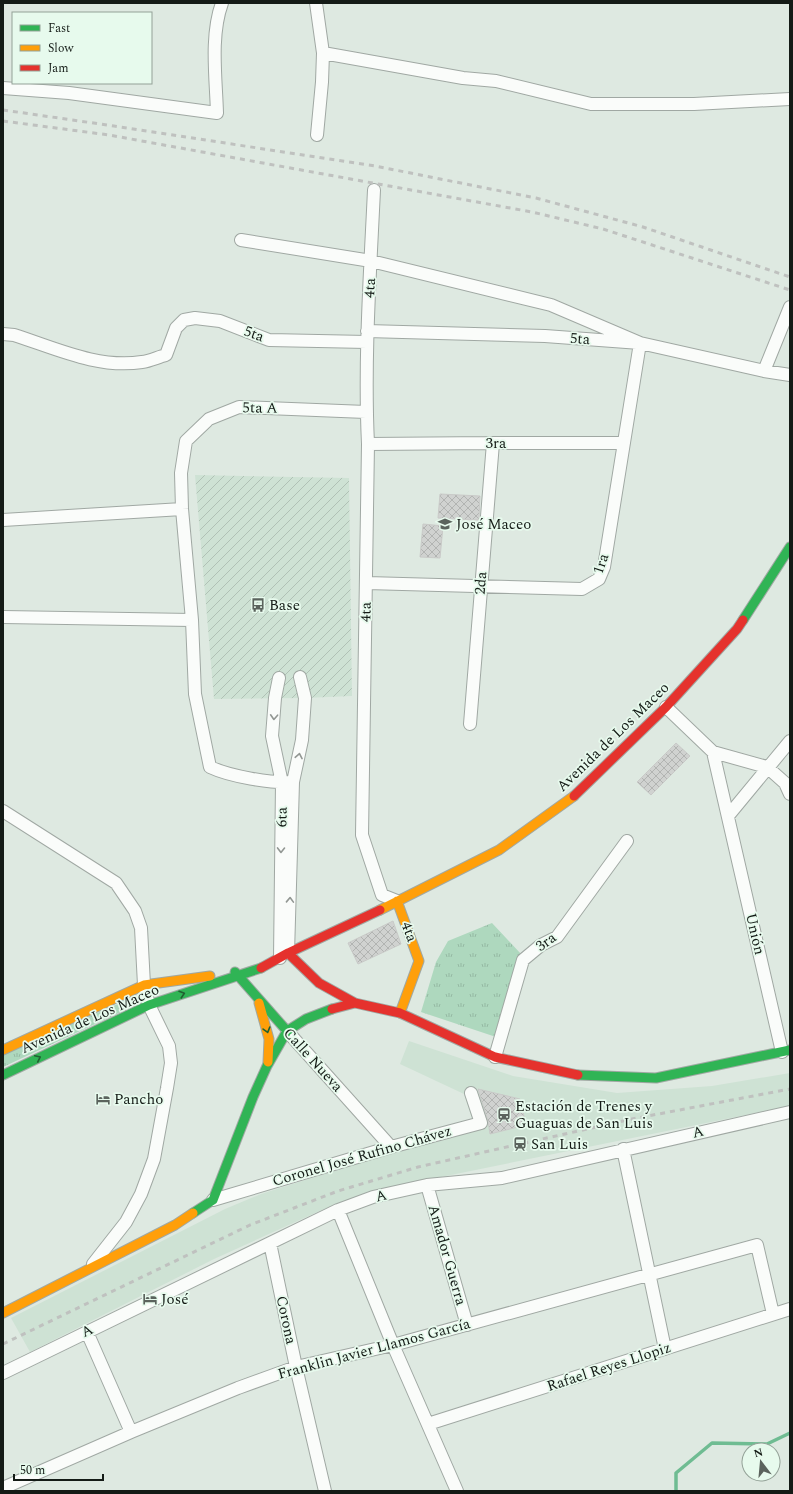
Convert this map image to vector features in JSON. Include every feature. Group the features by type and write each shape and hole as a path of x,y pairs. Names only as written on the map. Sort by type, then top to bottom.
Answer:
{"street":[{"path":"3,88 69,93 217,113 215,35 218,14 222,3"},
{"path":"316,3 323,53 317,135"},
{"path":"323,53 463,78 496,81 591,104 694,104 790,99"},
{"name":"4ta","path":"374,190 367,337 367,583 362,835 382,895 397,901 419,961 400,1013"},
{"path":"241,240 371,261 551,305 640,343"},
{"path":"764,371 790,307"},
{"name":"5ta","path":"3,334 14,335 97,362 124,363 142,362 166,355 176,328 184,320 195,318 220,321 269,340 367,337 545,336 640,343 764,371 790,375"},
{"name":"1ra","path":"367,583 582,589 599,579 604,567 640,343"},
{"name":"5ta A","path":"288,783 222,773 210,767 195,694 192,620 182,509 181,473 186,441 209,419 239,407 366,412"},
{"name":"2da","path":"470,724 493,443"},
{"name":"3ra","path":"368,444 623,443"},
{"path":"3,520 182,509"},
{"name":"Avenida de Los Maceo","path":"3,1074 149,1005 268,963 499,850 574,796 666,707 737,629 786,555 790,546"},
{"path":"3,617 192,620"},
{"name":"6ta","path":"284,955 288,783 302,740 305,698 300,677"},
{"name":"6ta","path":"279,678 275,698 272,736 288,783"},
{"path":"666,707 713,752 767,768 785,783 790,794"},
{"path":"728,816 790,741"},
{"name":"Unión","path":"713,752 786,1051"},
{"path":"3,811 116,883 135,911 141,928 144,985 149,1005 169,1046 171,1063 154,1158 142,1194 126,1222 88,1270"},
{"name":"3ra","path":"495,1057 524,960 540,946 557,936 627,841"},
{"path":"284,955 318,983 355,1003 400,1013 495,1057 582,1076 656,1078 786,1051"},
{"name":"Avenida de Los Maceo","path":"3,1050 144,985 237,974"},
{"name":"Calle Nueva","path":"237,974 391,1147"},
{"path":"256,995 269,1035 267,1066"},
{"path":"213,1200 253,1097 267,1066 287,1031 306,1019 323,1012 355,1003"},
{"name":"Coronel José Rufino Chávez","path":"3,1313 175,1225 213,1200 391,1147 481,1123 471,1093"},
{"name":"A","path":"3,1373 338,1210 373,1197 427,1185 502,1178 623,1149 790,1112"},
{"path":"623,1149 665,1349"},
{"name":"Amador Guerra","path":"427,1185 467,1325"},
{"path":"338,1210 393,1345 457,1491"},
{"name":"Corona","path":"270,1243 296,1368 325,1491"},
{"name":"Franklin Javier Llamos García","path":"3,1488 130,1432 238,1388 296,1368 393,1345 757,1245 774,1314"},
{"name":"Rafael Reyes Llopiz","path":"428,1424 790,1309"},
{"path":"87,1332 130,1432"}],"shaded area":[{"path":"195,475 349,478 352,696 214,699"},
{"path":"409,1041 513,1076 617,1093 712,1086 790,1073 790,1106 377,1190 324,1209 214,1259 30,1352 11,1318 225,1209 261,1194 422,1143 475,1128 464,1094 400,1064"}],"green space":[{"path":"492,923 521,954 496,1037 421,1012 436,962 448,941"},
{"path":"134,997 137,1001 136,1005 3,1067 3,1054"}],"building":[{"path":"440,494 480,496 479,520 438,518"},
{"path":"423,524 443,526 440,558 420,557"},
{"path":"676,743 690,756 651,795 637,782"},
{"path":"393,921 401,944 358,964 348,943"},
{"name":"Estación de Trenes y Guaguas de San Luis","path":"478,1089 520,1099 526,1125 490,1134 488,1121"}],"waterway":[{"path":"676,1491 676,1473 712,1443 767,1444 790,1433"}],"railway":[{"path":"3,110 375,166 536,198 643,227 790,277"},
{"path":"3,121 109,135 532,212 603,229 790,290"},
{"path":"3,1344 250,1225 338,1191 418,1167 632,1119 790,1089"}],"traffic: fast":[{"path":"743,620 790,547"},
{"path":"3,1075 149,1005 261,968"},
{"path":"235,972 287,1031"},
{"path":"193,1213 213,1200 253,1097 267,1066 287,1031 306,1019 332,1009"},
{"path":"578,1075 656,1078 790,1050"}],"traffic: slow":[{"path":"380,910 499,850 574,796"},
{"path":"397,901 419,961 400,1013"},
{"path":"3,1050 144,985 210,976"},
{"path":"259,1003 269,1039 268,1062"},
{"path":"3,1313 175,1225 193,1213"}],"traffic: jam":[{"path":"574,796 666,707 737,629 743,620"},
{"path":"261,968 288,953 380,910"},
{"path":"288,953 319,983 355,1003"},
{"path":"332,1009 355,1003 400,1013 495,1057 578,1075"}],"place":[{"name":"José Maceo","path":"445,524"},
{"name":"Base","path":"258,605"},
{"name":"Pancho","path":"103,1099"},
{"name":"Estación de Trenes y Guaguas de San Luis","path":"504,1115"},
{"name":"San Luis","path":"520,1144"},
{"name":"José","path":"150,1299"}]}
